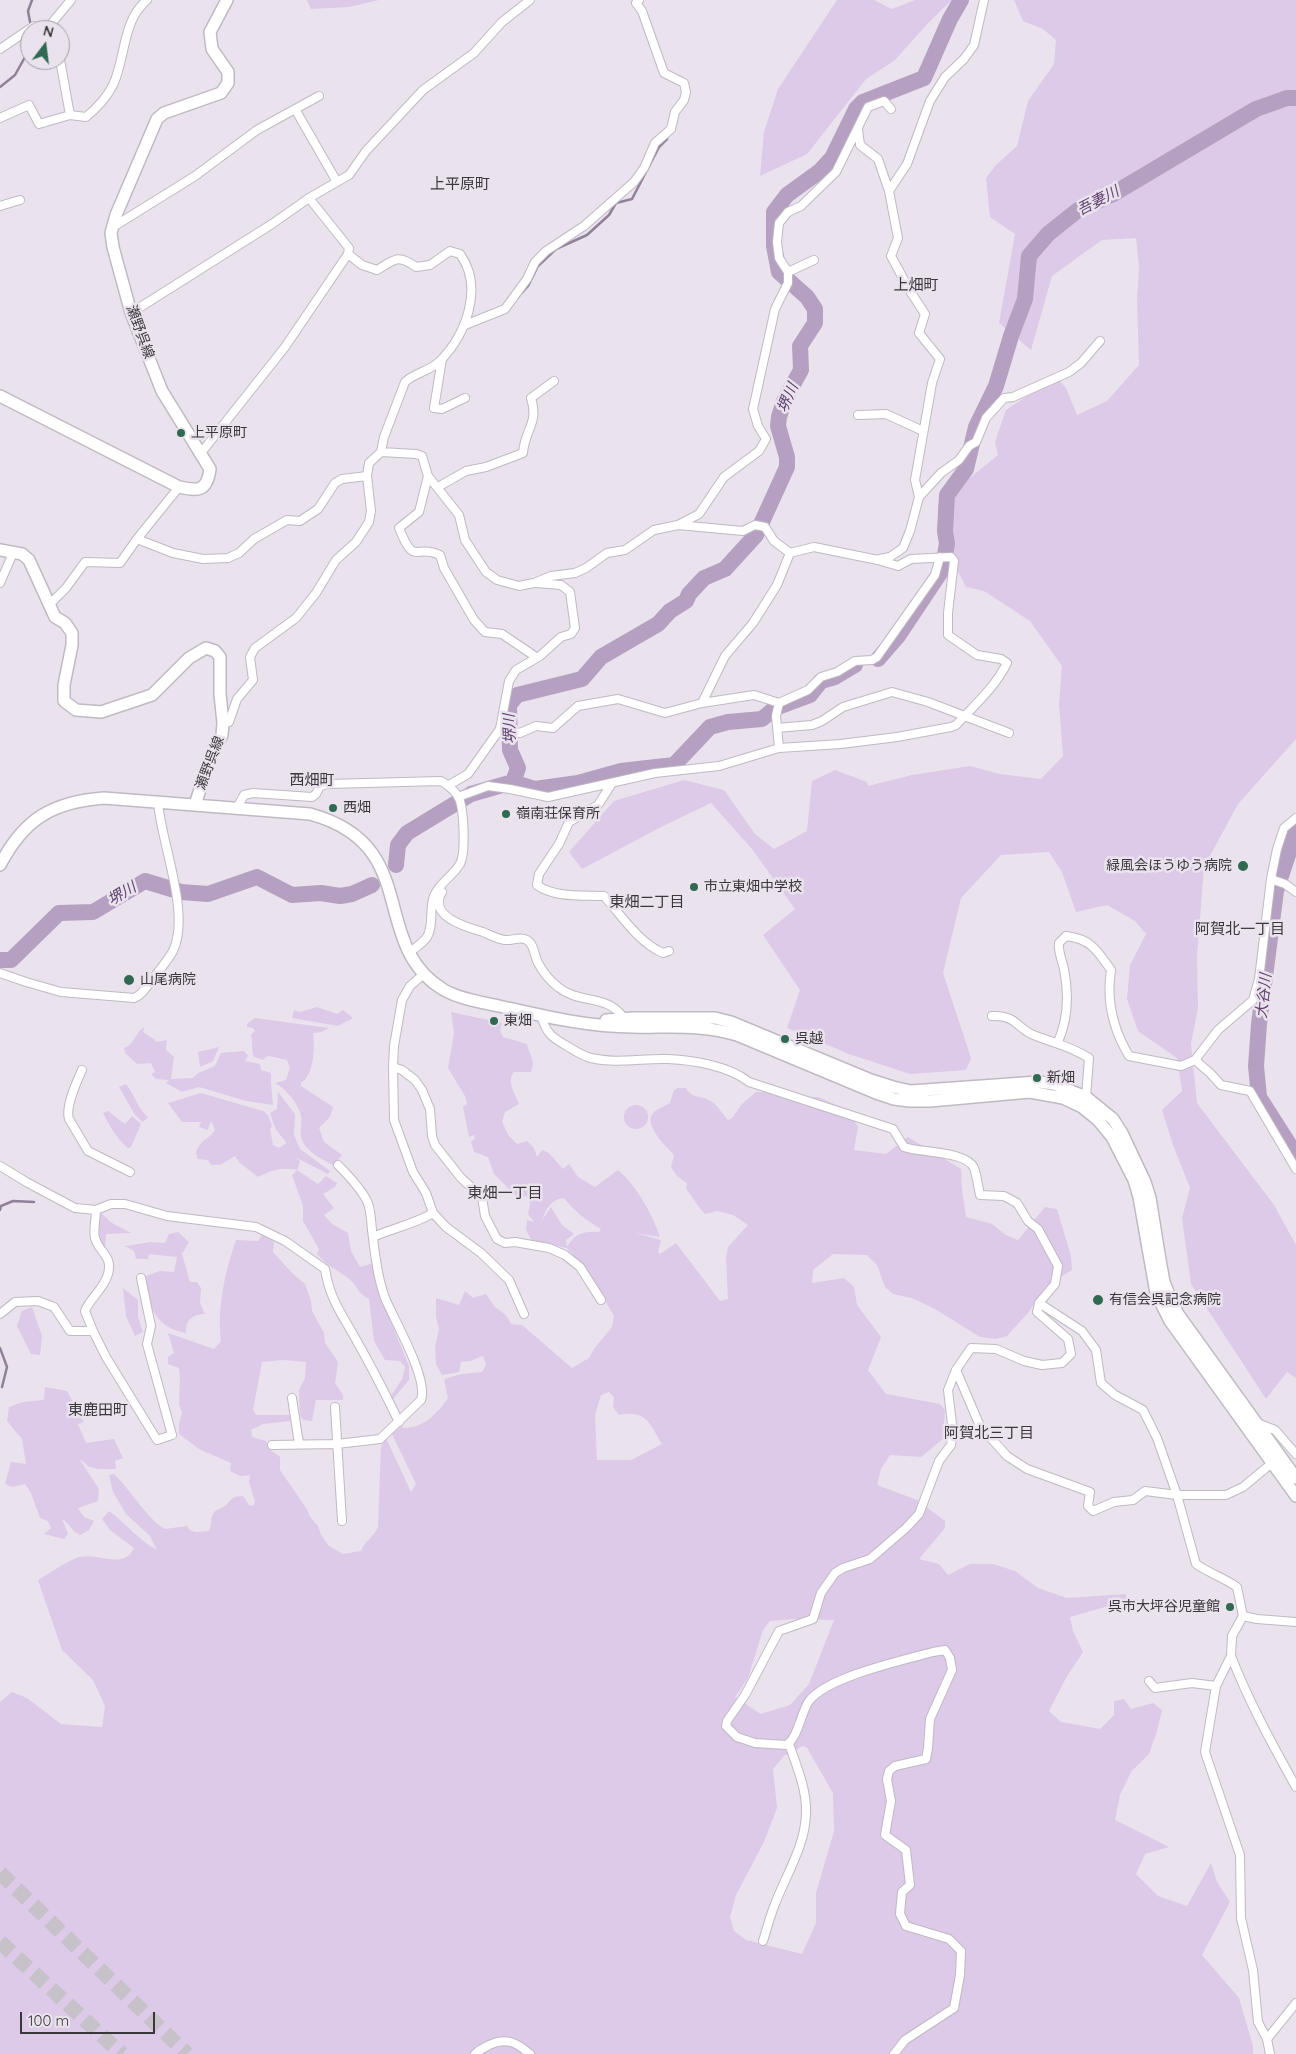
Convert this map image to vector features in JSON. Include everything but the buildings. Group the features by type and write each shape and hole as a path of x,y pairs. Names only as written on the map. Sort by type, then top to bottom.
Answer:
{"street":[{"path":"54,20 71,0"},
{"path":"0,118 29,105 38,124 70,116 86,117 97,108 113,84 133,16 147,0"},
{"name":"瀬野呉線","path":"0,396 179,487 198,490 209,480 210,470 162,390 131,313 113,247 113,228 157,119 164,113 221,93 228,83 228,72 212,49 210,32 226,0"},
{"path":"131,313 272,224 309,198 349,175 366,151 423,90 474,53 502,22 530,0"},
{"path":"465,325 505,309 527,279 535,262 546,251 584,226 634,182 644,168 655,143 671,129 675,112 684,100 686,92 684,83 664,73 642,11 636,3 638,0"},
{"path":"889,191 907,164 930,101 944,77 964,58 974,45 984,0"},
{"path":"0,48 20,35"},
{"path":"62,70 70,116"},
{"path":"113,228 196,176 257,130 318,96"},
{"path":"381,452 422,456 428,476 459,515 465,540 486,572 497,580 519,586 534,583 551,576 575,573 586,568 607,553 625,550 654,530 678,525 700,514 724,478 759,451 766,440 758,426 753,409 775,309 788,283 788,272 780,258 777,242 779,223 788,212 801,206 836,172 868,108 884,101 891,109"},
{"path":"295,109 337,182"},
{"path":"858,130 860,144 878,159 889,191 898,238 891,256 925,314 919,333 940,359 932,383 923,431 915,480 919,497 910,532 904,548 890,557 878,560"},
{"path":"201,453 285,347 348,254 349,248 309,198"},
{"path":"0,206 20,200"},
{"path":"223,723 229,722 237,699 253,680 250,658 255,648 296,618 316,593 336,560 356,542 369,522 371,512 367,476 369,463 381,452 384,437 406,382 430,369 442,359 455,345 465,325 472,285 465,260 460,254 450,251 430,265 416,267 404,258 396,258 378,270 362,265 348,254"},
{"path":"788,272 814,260"},
{"path":"919,497 941,473 959,460 969,446 976,442 986,418 1004,398 1013,396 1068,372 1084,360 1100,341"},
{"path":"442,359 434,408 442,409 465,398"},
{"path":"438,487 466,471 486,467 523,453 524,439 533,422 535,412 531,398 554,381"},
{"path":"858,415 886,414 923,431"},
{"path":"137,539 173,554 202,559 228,558 239,553 254,539 287,520 300,521 318,510 335,483 342,479 367,476"},
{"path":"428,476 418,512 399,528 408,549 415,553 435,552 440,555 444,568 474,620 485,632 502,634 536,657"},
{"path":"50,604 66,588 85,562 120,563 179,487"},
{"path":"678,525 743,530 755,524 765,527 774,541 790,553"},
{"path":"458,797 488,786 548,797 654,773 719,766 779,748 841,744 897,737 951,727 956,725 1004,671 1007,663 1002,659 977,655 948,635 948,613 954,561 951,557 911,559 898,566 814,547 790,553"},
{"name":"瀬野呉線","path":"0,550 22,554 28,560 55,617 65,623 72,633 72,645 64,685 64,701 76,710 102,712 152,695 189,658 206,648 215,651 220,657 220,694 223,723 222,735 210,758 195,805 100,798 78,800 58,806 28,826 13,843 0,866"},
{"path":"0,583 13,552"},
{"path":"702,703 726,656 752,623 777,585 790,553"},
{"path":"500,729 520,733 536,726 553,728 578,706 618,700 665,713 702,703 754,695 779,703 808,690 821,677 837,672 855,661 872,660 877,657 935,575 940,557"},
{"path":"448,785 468,774 500,729 509,681 516,670 540,656 561,637 571,634 575,628 574,609 570,592 561,585 534,583"},
{"path":"777,728 812,725 822,721 843,707 892,692 965,715 1009,733"},
{"path":"779,703 776,716 779,748"},
{"path":"237,808 244,795 253,793 312,797 320,786 328,784 441,782 448,785 458,797 464,849 461,861 454,874 438,889 433,898 429,933 426,939 410,952"},
{"path":"612,783 598,805 569,822 559,844 539,874 537,885 544,890 604,896 632,929 654,949 663,953 669,951"},
{"path":"0,973 61,992 134,998 141,995 174,950 178,932 173,876 158,802"},
{"path":"195,805 310,814 345,827 361,839 383,869 390,888 399,928 416,964 445,990 465,998 576,1023 631,1028 699,1027 719,1029 876,1093 909,1101 1030,1092 1063,1098 1082,1107 1098,1120 1112,1137 1134,1180 1139,1197 1156,1293 1161,1306 1296,1496"},
{"path":"1058,1042 1065,1026 1067,1010 1064,971 1058,942 1066,936 1080,938 1096,948 1111,970 1108,988 1112,1020 1121,1042 1130,1056 1181,1066 1195,1060 1218,1030 1253,1000 1259,979 1271,879 1284,828 1296,818"},
{"path":"1271,879 1285,884 1296,892"},
{"path":"447,880 449,883 441,892 438,903 441,912 450,920 506,940 526,939 532,945 542,971 556,986 585,999 601,1001 617,1008 624,1018"},
{"path":"425,973 410,986 402,1000 394,1046 394,1120 412,1170 426,1193 433,1213 446,1226 498,1268 508,1280 524,1314"},
{"path":"541,1015 546,1032 575,1051 591,1058 637,1061 669,1059 717,1066 739,1074 749,1082 893,1129 904,1147 915,1151 953,1155 965,1159 974,1166 980,1195 1004,1196 1017,1203 1028,1221 1038,1229 1058,1266 1055,1284 1039,1304 1037,1312 1068,1339 1071,1354 1062,1363 1042,1365 996,1349 971,1348 956,1370 948,1390 953,1433 951,1445 939,1461 919,1514 906,1528 870,1559 843,1568 836,1573 821,1593 813,1619 779,1631 745,1695 727,1721 726,1726 737,1737 755,1743 789,1744"},
{"path":"992,1016 1006,1015 1034,1036 1074,1048 1090,1058 1086,1097"},
{"path":"576,1023 624,1018 701,1017 731,1022 870,1080 911,1091 1038,1082 1054,1084 1086,1097 1113,1119 1122,1133 1145,1182 1150,1198 1164,1282 1178,1314 1296,1478"},
{"path":"1195,1060 1221,1085 1250,1091 1296,1169"},
{"path":"394,1067 409,1075 422,1090 430,1109 432,1136 435,1145 461,1178 482,1197 485,1216 497,1239 505,1243 515,1242 549,1248 565,1255 580,1267 601,1300"},
{"path":"82,1070 67,1115 68,1119 88,1151 130,1172"},
{"path":"272,1445 337,1444 380,1439 421,1400 424,1394 419,1374 384,1295 367,1201 349,1175 338,1165"},
{"path":"0,1166 75,1208 96,1210 111,1204 125,1204 167,1216 256,1228 285,1241 325,1269 328,1287 334,1304 355,1337 398,1422"},
{"path":"96,1210 94,1237 109,1263 108,1274 104,1285 87,1306 85,1312 106,1357 158,1440 172,1435 147,1344 151,1326 141,1278"},
{"path":"373,1237 393,1228 423,1220 433,1213"},
{"path":"0,1314 15,1302 38,1301 54,1307 70,1331 93,1331"},
{"path":"1039,1304 1082,1331 1096,1350 1101,1383 1115,1395 1142,1410 1157,1438 1177,1495 1196,1564 1237,1587 1244,1616 1232,1636 1231,1656 1216,1686 1205,1752 1240,1855 1241,1918 1253,1970 1258,2022 1267,2039 1270,2054"},
{"path":"956,1370 980,1426 1007,1456 1026,1469 1090,1492 1088,1506 1094,1512 1114,1502 1133,1500 1145,1491 1177,1495 1226,1495 1243,1486 1272,1463"},
{"path":"292,1398 299,1444"},
{"path":"335,1407 342,1521"},
{"path":"1255,1422 1275,1430 1296,1454"},
{"path":"1244,1616 1296,1622"},
{"path":"763,1941 774,1905 803,1837 806,1814 805,1797 801,1777 789,1744 809,1701 832,1683 945,1650 950,1658 952,1670 930,1719 926,1758 895,1766 889,1771 887,1779 891,1801 884,1834 906,1850 910,1885 902,1892 900,1914 906,1926 948,1939 961,1951 960,1975 954,2008 905,2040 894,2054"},
{"path":"1231,1656 1260,1723 1296,1787"},
{"path":"1149,1681 1155,1688 1192,1684 1216,1686"},
{"path":"1267,2039 1296,2003"},
{"path":"475,2054 479,2050 498,2041 510,2040 520,2045 530,2054"}],"shaded area":[{"path":"307,0 379,0 349,7 311,9"},
{"path":"837,0 874,0 892,9 915,0 952,0 929,22 895,60 866,79 807,154 760,176 764,132 778,89"},
{"path":"1014,0 1296,0 1296,739 1238,804 1204,867 1197,957 1198,1008 1191,1044 1197,1103 1274,1205 1296,1245 1296,1378 1287,1372 1266,1399 1191,1284 1182,1218 1190,1188 1162,1110 1182,1091 1177,1058 1138,1031 1127,999 1130,965 1146,934 1135,921 1107,905 1076,912 1062,872 1049,852 1001,855 961,898 943,973 971,1058 966,1070 910,1074 849,1054 787,1028 800,990 763,935 795,909 752,849 711,803 582,869 569,852 614,801 684,780 724,790 755,834 774,849 807,831 812,781 835,770 867,782 868,786 912,775 970,766 1000,774 1041,779 1063,756 1059,704 1062,666 1030,621 984,591 966,587 938,533 938,504 998,455 995,442 1006,410 1056,377 1066,388 1077,415 1107,401 1139,365 1137,299 1139,268 1136,238 1102,240 1052,276 1031,350 999,323 1015,234 990,217 986,178 996,165 1017,146 1028,101 1054,64 1056,40 1043,29 1023,21"},
{"path":"317,1007 337,1014 343,1010 353,1018 338,1026 292,1018 294,1010 300,1012"},
{"path":"451,1012 502,1023 500,1031 503,1037 527,1044 532,1061 531,1072 514,1072 511,1083 519,1104 505,1112 502,1122 509,1136 517,1144 527,1141 534,1148 537,1157 542,1150 549,1153 563,1169 569,1164 578,1177 595,1187 618,1170 625,1176 643,1200 660,1237 635,1233 661,1240 658,1252 660,1254 676,1243 720,1301 728,1299 726,1258 728,1247 748,1225 733,1215 717,1211 705,1214 686,1189 687,1183 677,1176 671,1167 674,1155 653,1129 651,1118 653,1113 670,1103 674,1090 678,1088 686,1088 691,1094 711,1101 728,1120 756,1092 770,1092 775,1096 818,1097 848,1110 858,1127 854,1150 886,1154 908,1137 961,1169 966,1217 992,1224 1006,1235 1018,1240 1045,1207 1057,1209 1071,1256 1072,1270 1046,1286 1028,1313 1007,1336 996,1339 980,1337 935,1309 912,1298 893,1294 885,1287 877,1265 867,1255 833,1254 813,1270 812,1283 844,1278 854,1287 857,1305 881,1337 868,1370 886,1394 940,1404 945,1410 943,1439 921,1457 890,1455 881,1469 877,1485 917,1500 945,1521 945,1528 919,1559 939,1564 948,1575 970,1564 993,1564 1015,1571 1038,1588 1067,1598 1126,1594 1126,1601 1070,1617 1073,1631 1083,1652 1067,1676 1049,1711 1061,1722 1100,1729 1114,1715 1114,1701 1124,1699 1131,1709 1153,1703 1162,1710 1149,1754 1131,1772 1120,1795 1115,1820 1169,1847 1145,1854 1136,1874 1158,1896 1187,1906 1211,1863 1217,1882 1230,1902 1202,1955 1239,1998 1253,2046 1253,2054 0,2054 0,1702 12,1692 27,1698 61,1724 102,1727 105,1706 93,1680 62,1650 38,1580 76,1558 87,1556 117,1559 130,1555 134,1548 110,1530 102,1519 109,1511 144,1542 157,1550 150,1536 126,1514 113,1492 109,1475 114,1474 146,1512 165,1529 187,1526 194,1532 209,1531 214,1512 224,1507 233,1498 243,1496 249,1505 253,1506 255,1502 249,1482 250,1475 240,1476 230,1471 231,1463 199,1449 179,1434 182,1413 179,1404 179,1368 168,1364 168,1357 174,1353 168,1333 214,1349 221,1341 221,1303 228,1264 236,1240 258,1241 262,1235 274,1242 273,1252 305,1284 311,1301 312,1311 324,1333 325,1343 338,1362 335,1383 343,1395 343,1400 316,1400 312,1421 304,1420 300,1416 299,1390 305,1378 306,1362 283,1360 262,1362 253,1410 256,1415 290,1415 291,1421 263,1424 251,1430 252,1437 266,1441 268,1448 280,1457 280,1470 307,1509 310,1517 318,1526 321,1535 329,1546 343,1554 361,1551 378,1527 381,1446 386,1438 411,1492 416,1484 392,1434 400,1427 415,1427 421,1424 439,1410 448,1398 444,1379 462,1374 482,1372 486,1365 483,1356 461,1362 459,1372 442,1375 436,1364 435,1347 439,1329 436,1317 436,1298 459,1305 465,1291 473,1298 486,1294 495,1307 506,1315 511,1324 522,1325 572,1368 589,1358 612,1327 614,1316 589,1273 567,1248 532,1241 526,1230 527,1220 534,1222 528,1214 530,1204 527,1196 519,1197 515,1195 494,1174 488,1157 474,1152 471,1142 475,1138 474,1135 469,1137 463,1107 467,1104 465,1096 448,1068 454,1033","holes":["564,1198 581,1215 601,1229 599,1232 580,1234 567,1247 566,1240 574,1234 562,1225 551,1207 542,1220 552,1202","609,1392 614,1397 613,1407 619,1415 636,1414 646,1420 662,1444 631,1460 597,1460 595,1415 601,1395","794,1619 834,1620 809,1684 790,1705 761,1714 735,1697 748,1678 763,1630 770,1621","803,1746 807,1748 833,1793 834,1831 816,1893 816,1923 802,1954 746,1940 734,1931 730,1917 736,1895 764,1842 777,1808 773,1769 784,1756"]},
{"path":"255,1018 329,1028 313,1033 314,1053 311,1067 301,1086 333,1107 330,1117 319,1128 324,1142 342,1155 334,1166 314,1154 304,1144 301,1136 301,1116 297,1106 287,1093 275,1083 286,1080 290,1068 287,1060 269,1056 265,1057 264,1060 254,1057 251,1035 255,1031 253,1028 247,1027 247,1024"},
{"path":"144,1027 143,1032 156,1042 167,1040 166,1050 174,1057 171,1079 193,1078 198,1073 215,1066 221,1053 244,1051 248,1056 245,1061 260,1064 261,1070 271,1073 273,1105 246,1101 199,1087 182,1092 166,1083 169,1080 156,1079 151,1074 155,1072 151,1063 137,1064 125,1053 124,1048 130,1044"},
{"path":"219,1047 213,1061 200,1067 198,1052"},
{"path":"126,1084 141,1110 148,1117 143,1122 135,1115 119,1087"},
{"path":"278,1092 295,1114 294,1135 300,1149 330,1171 328,1174 295,1157 300,1161 297,1170 277,1170 258,1177 240,1163 235,1156 220,1165 211,1165 208,1160 198,1159 196,1153 202,1142 215,1130 212,1122 208,1130 199,1127 201,1122 182,1122 168,1103 201,1093 263,1111 268,1115 272,1126 270,1129 273,1145 279,1148 287,1143 276,1130 270,1113 277,1109"},
{"path":"636,1105 641,1106 647,1112 647,1122 641,1128 636,1129 631,1128 625,1122 624,1117 625,1112 631,1106"},
{"path":"108,1111 125,1124 132,1116 141,1124 131,1147 128,1148 114,1132 103,1113"},
{"path":"297,1170 318,1184 326,1176 337,1183 335,1187 323,1194 334,1208 324,1215 332,1224 348,1233 351,1251 360,1267 374,1263 382,1300 409,1366 409,1380 393,1399 391,1396 402,1379 405,1367 400,1361 385,1360 374,1341 369,1299 349,1279 317,1254 319,1249 303,1221 303,1206 292,1175"},
{"path":"98,1210 112,1223 131,1233 106,1234 105,1250 97,1236"},
{"path":"178,1232 189,1242 182,1254 190,1282 197,1282 201,1288 200,1303 205,1314 197,1315 188,1321 186,1333 167,1326 160,1320 148,1296 146,1276 160,1271 174,1272 177,1257 149,1254 148,1259 136,1259 134,1251 125,1246 150,1242 165,1243 169,1234"},
{"path":"123,1288 138,1300 138,1317 143,1332 135,1336 126,1316"},
{"path":"32,1307 42,1336 40,1355 31,1354 17,1326 22,1311"},
{"path":"45,1387 67,1391 84,1422 78,1424 86,1443 114,1439 123,1458 115,1461 116,1469 93,1468 80,1460 99,1489 98,1501 78,1508 84,1517 94,1521 89,1530 80,1535 62,1519 68,1534 64,1539 44,1534 51,1528 48,1521 40,1518 31,1493 25,1484 12,1487 5,1484 11,1462 26,1464 22,1439 7,1421 9,1407 23,1402 44,1400"}],"waterway":[{"path":"30,20 28,11 32,0"},
{"name":"堺川","path":"396,865 398,845 407,833 471,794 513,782 518,768 510,750 509,705 517,695 582,679 601,657 658,624 670,611 686,601 689,594 704,578 725,569 756,535 787,467 787,457 778,426 779,417 784,401 801,370 800,346 815,323 815,309 807,297 779,272 774,246 774,212 787,195 820,171 832,158 856,109 863,102 924,78 950,19 961,0"},
{"path":"0,87 15,75 20,66"},
{"name":"吾妻川","path":"878,659 898,636 942,570 947,544 945,531 947,495 966,469 976,427 996,386 1011,336 1025,299 1029,256 1048,234 1078,210 1113,194 1256,109 1287,98 1296,98"},
{"path":"518,297 528,286 538,266 556,249 587,235 609,215 616,203 632,199 659,147 667,139"},
{"name":"堺川","path":"513,782 535,789 578,783 621,771 674,765 710,727 728,722 762,719 775,708 810,695 821,681 835,677 855,665"},
{"name":"大谷川","path":"1296,831 1276,891 1259,1024 1256,1066 1259,1097 1296,1155"},
{"name":"堺川","path":"0,960 11,960 59,913 93,912 145,881 181,892 208,894 257,877 292,895 321,893 340,896 352,894 372,885"},
{"path":"0,1210 1,1206 13,1201 34,1202"},
{"path":"0,1348 7,1367 2,1387"}],"tunnel":[{"path":"0,1873 187,2054"},
{"path":"0,1942 122,2054"}],"place":[{"name":"上平原町","path":"181,433"},
{"name":"西畑","path":"333,808"},
{"name":"嶺南荘保育所","path":"506,814"},
{"name":"緑風会ほうゆう病院","path":"1243,866"},
{"name":"市立東畑中学校","path":"694,887"},
{"name":"山尾病院","path":"129,980"},
{"name":"東畑","path":"494,1021"},
{"name":"呉越","path":"785,1039"},
{"name":"新畑","path":"1037,1078"},
{"name":"有信会呉記念病院","path":"1098,1300"},
{"name":"呉市大坪谷児童館","path":"1230,1607"}],"district":[{"name":"上平原町","path":"460,184"},
{"name":"上畑町","path":"916,285"},
{"name":"西畑町","path":"312,780"},
{"name":"東畑二丁目","path":"647,902"},
{"name":"阿賀北一丁目","path":"1240,929"},
{"name":"東畑一丁目","path":"505,1193"},
{"name":"東鹿田町","path":"98,1410"},
{"name":"阿賀北三丁目","path":"989,1433"}]}
